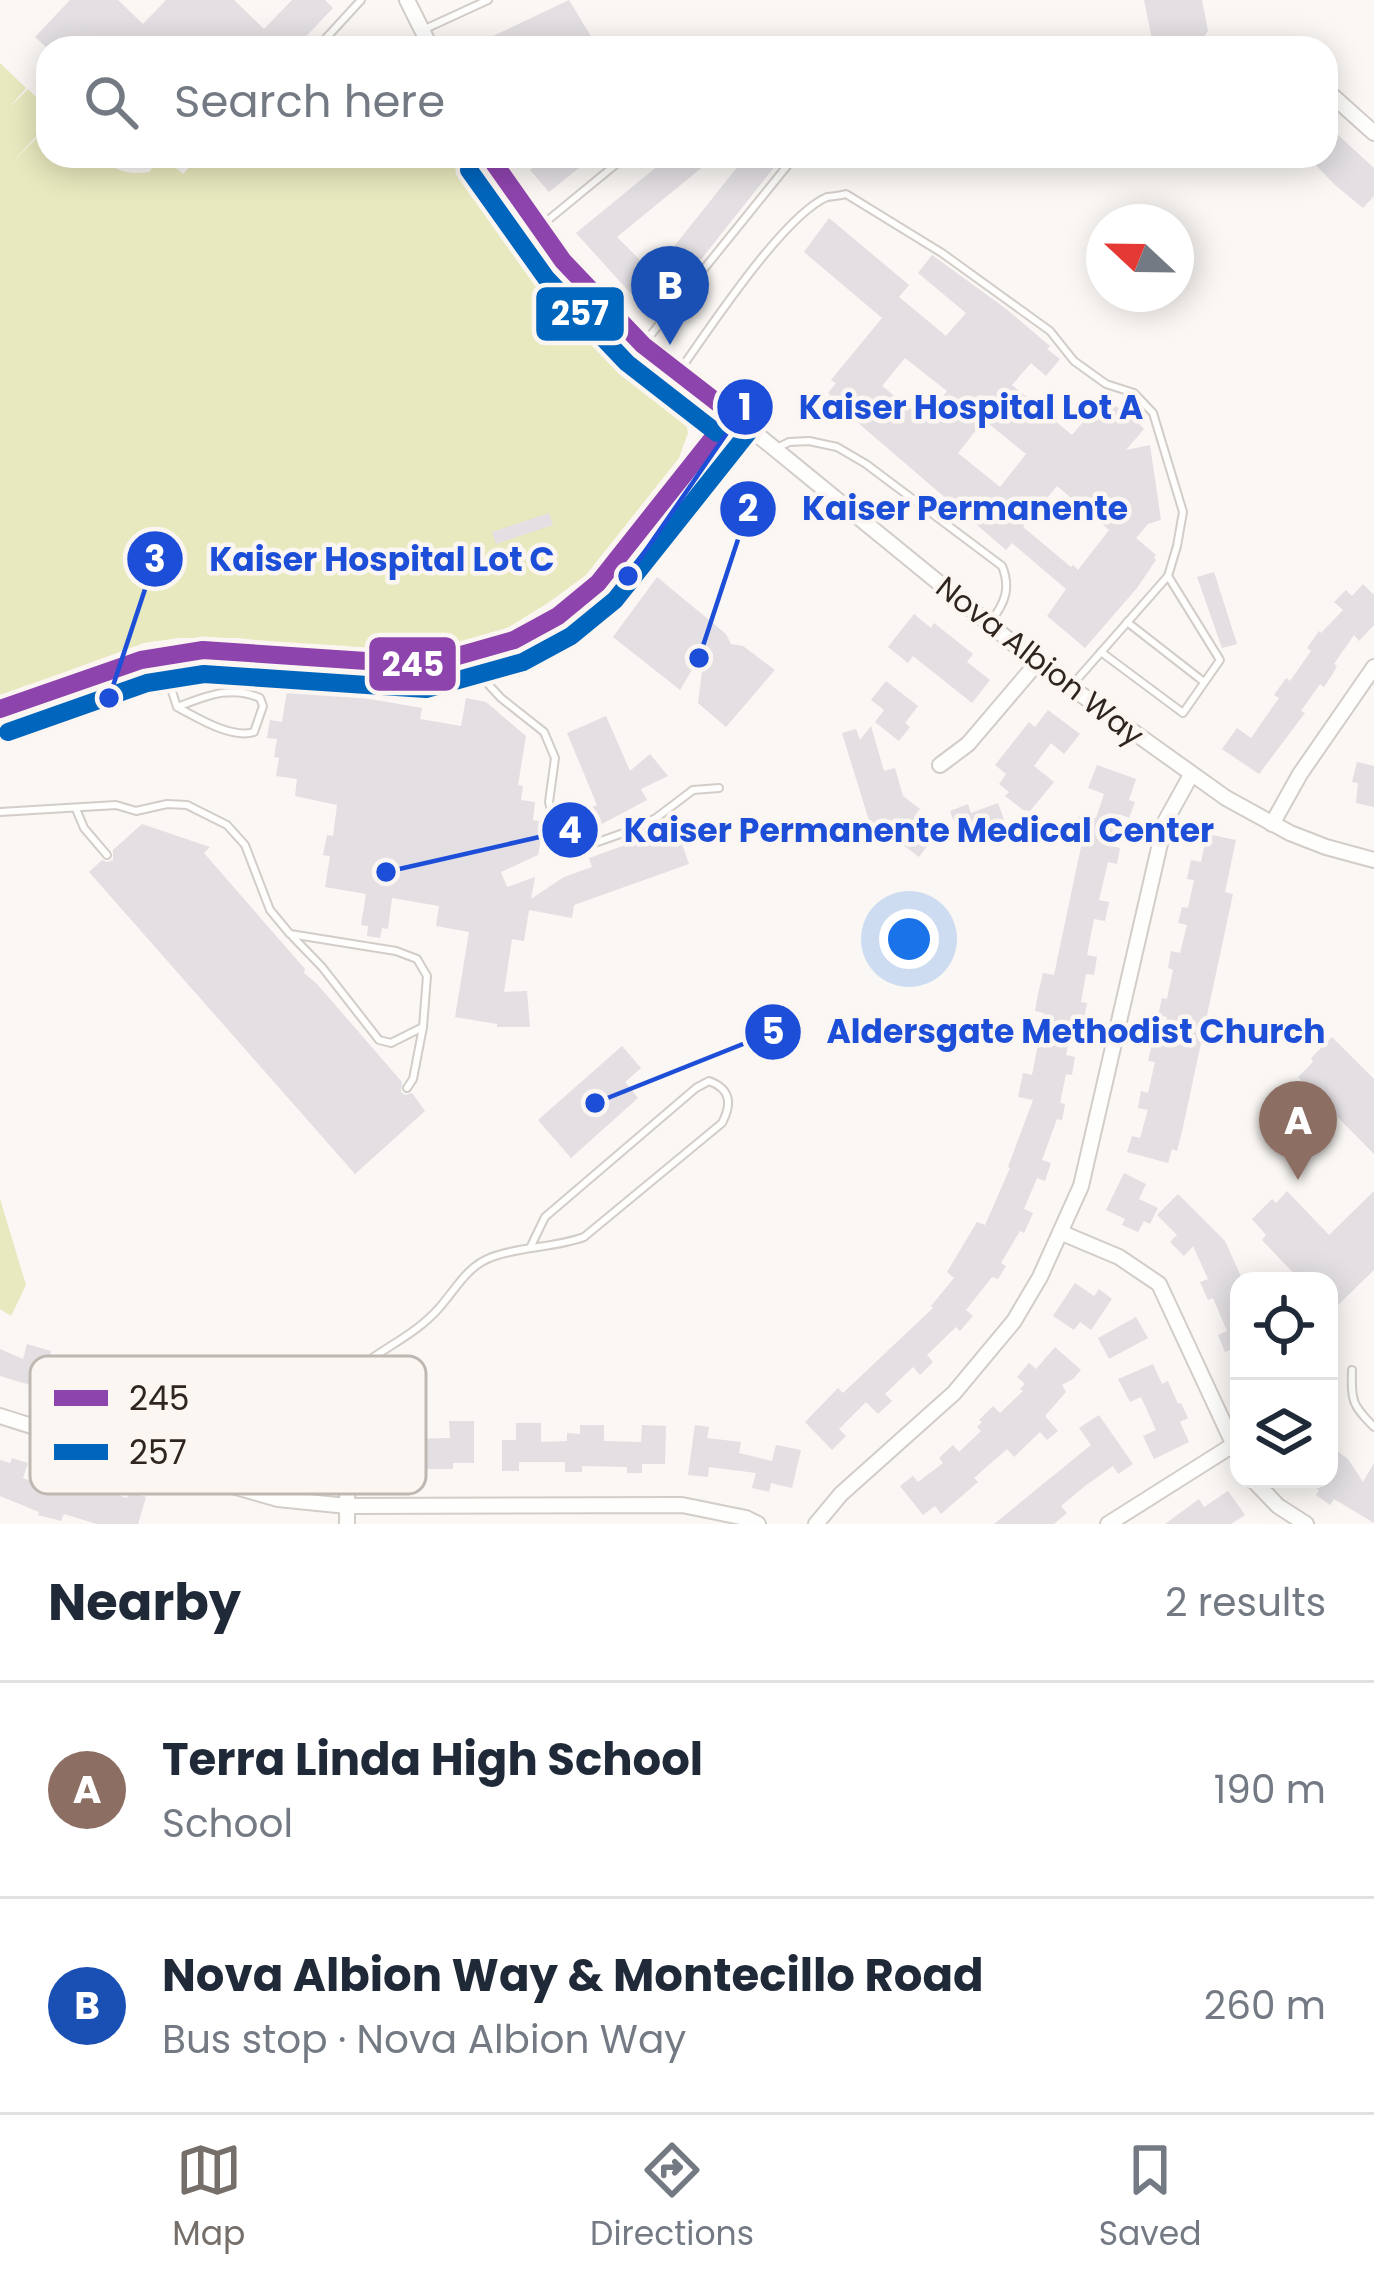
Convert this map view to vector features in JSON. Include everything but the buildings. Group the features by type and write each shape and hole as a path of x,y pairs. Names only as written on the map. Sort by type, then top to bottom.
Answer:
{"street":[{"path":"407,0 425,36"},
{"path":"1338,101 1374,133"},
{"name":"Nova Albion Way","path":"497,168 563,261 643,345 1036,663 1191,775 1272,824 1374,860"},
{"path":"0,710 141,660 203,650 426,665 514,640 558,616 598,583 732,414"},
{"path":"940,765 968,744 1036,663"},
{"path":"1272,824 1300,773 1374,667"},
{"path":"1359,690 1374,683"},
{"path":"816,1524 841,1494 954,1393 1014,1321 1062,1233 1082,1186 1165,822 1191,775"},
{"path":"1062,1233 1119,1257 1159,1284 1230,1438"},
{"path":"0,1416 30,1426"},
{"path":"1108,1524 1230,1454"},
{"path":"1261,1488 1306,1524"},
{"path":"260,1494 347,1506 682,1505 758,1524"},
{"path":"346,1524 347,1494"}],"lane":[{"path":"328,36 361,0"},
{"path":"422,30 488,0"},
{"path":"539,227 611,168"},
{"path":"643,345 785,168"},
{"path":"678,373 794,220 828,197 846,194 942,253 1050,332 1074,361 1106,384 1134,393 1153,412 1183,512 1177,546 1168,576 1070,688"},
{"path":"774,449 809,441 837,447 1002,566 1004,604 989,624"},
{"path":"1101,652 1183,712 1220,660 1168,576"},
{"path":"1127,622 1204,682"},
{"path":"470,653 501,698 544,732 555,758 549,802 560,849 572,850 628,831 656,818 693,790 719,788"},
{"path":"161,656 177,707 243,735 254,732 263,706 260,698 232,690 177,707"},
{"path":"0,812 116,805 136,811 187,805 227,825 245,845 270,910 380,1040 391,1042 423,1027"},
{"path":"75,808 84,828 107,855"},
{"path":"290,934 396,951 417,959 427,976 423,1027 407,1088"},
{"path":"374,1356 420,1327 471,1268 491,1257 584,1238 722,1123 729,1109 720,1085 709,1081 696,1088 545,1217 530,1248"},
{"path":"1352,1370 1351,1398 1374,1427"}],"green space":[{"path":"0,63 26,88 9,108 28,89 36,97 36,136 12,163 36,138 36,168 116,168 134,173 176,168 183,174 189,168 468,168 550,283 684,409 688,433 679,458 586,575 507,628 419,656 238,638 179,638 144,643 0,696"},
{"path":"0,1199 26,1285 11,1316 0,1309"}],"transit line":[{"name":"245","path":"497,168 563,261 643,345 732,414"},
{"name":"257","path":"469,170 546,278 627,363 717,433"},
{"name":"245","path":"0,709 141,660 203,650 426,665 514,640 558,616 598,583 732,414"},
{"name":"257","path":"8,732 147,683 204,674 426,689 523,662 571,636 615,600 751,429"}],"place":[{"name":"Nova Albion Way & Montecillo Road","path":"670,345"},
{"name":"Kaiser Hospital Lot A","path":"628,576"},
{"name":"Kaiser Permanente","path":"699,658"},
{"name":"Kaiser Hospital Lot C","path":"109,698"},
{"name":"Kaiser Permanente Medical Center","path":"386,872"},
{"name":"Aldersgate Methodist Church","path":"595,1103"},
{"name":"Terra Linda High School","path":"1298,1180"}]}
